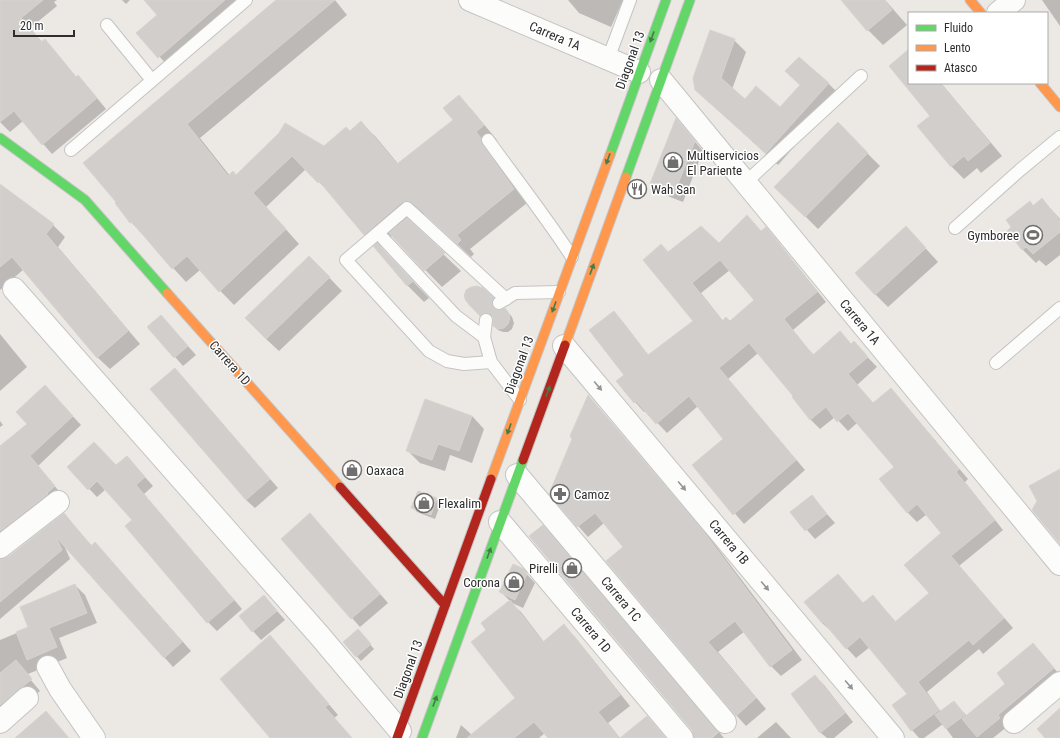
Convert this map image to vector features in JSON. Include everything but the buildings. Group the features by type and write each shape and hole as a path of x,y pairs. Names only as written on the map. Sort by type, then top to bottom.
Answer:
{"main road":[{"name":"Diagonal 13","path":"398,735 666,0"},
{"path":"422,738 690,0"},
{"path":"970,0 980,12"},
{"path":"1041,84 1060,107"},
{"name":"Carrera 1D","path":"0,138 85,200 446,605"}],"street":[{"name":"Carrera 1A","path":"470,0 639,72"},
{"path":"999,12 1014,0"},
{"name":"Carrera 1A","path":"661,80 1060,564"},
{"path":"14,289 319,635 398,735"},
{"name":"Carrera 1B","path":"564,346 893,738"},
{"name":"Carrera 1C","path":"517,475 725,722"},
{"path":"0,547 58,502"},
{"name":"Carrera 1D","path":"500,522 682,738"},
{"path":"48,667 60,689 94,738"},
{"path":"1014,722 1060,682"},
{"path":"0,722 27,698"}],"lane":[{"path":"70,150 151,79 246,0"},
{"path":"608,59 630,0"},
{"path":"107,25 151,79"},
{"path":"745,183 861,76"},
{"path":"955,228 1020,170 1060,137"},
{"path":"488,140 526,194 551,225 572,257"},
{"path":"491,362 464,364 447,361 428,351 346,260 407,208 502,301 515,293 559,292"},
{"path":"378,233 456,316 484,337"},
{"path":"996,363 1060,308"},
{"path":"486,320 484,337 491,362 520,400"}],"traffic: fast":[{"path":"610,155 666,0"},
{"path":"626,177 690,0"},
{"path":"0,138 85,200 167,293"},
{"path":"422,738 523,460"}],"traffic: slow":[{"path":"970,0 980,12"},
{"path":"1041,84 1060,107"},
{"path":"491,479 610,155"},
{"path":"565,345 626,177"},
{"path":"167,293 340,487"}],"traffic: jam":[{"path":"523,460 565,345"},
{"path":"397,738 491,479"},
{"path":"340,487 445,605"}],"place":[{"name":"Multiservicios El Pariente","path":"673,162"},
{"name":"Wah San","path":"637,189"},
{"name":"Gymboree","path":"1033,235"},
{"name":"Oaxaca","path":"352,470"},
{"name":"Camoz","path":"560,494"},
{"name":"Flexalim","path":"424,503"},
{"name":"Pirelli","path":"572,568"},
{"name":"Corona","path":"514,582"}]}
